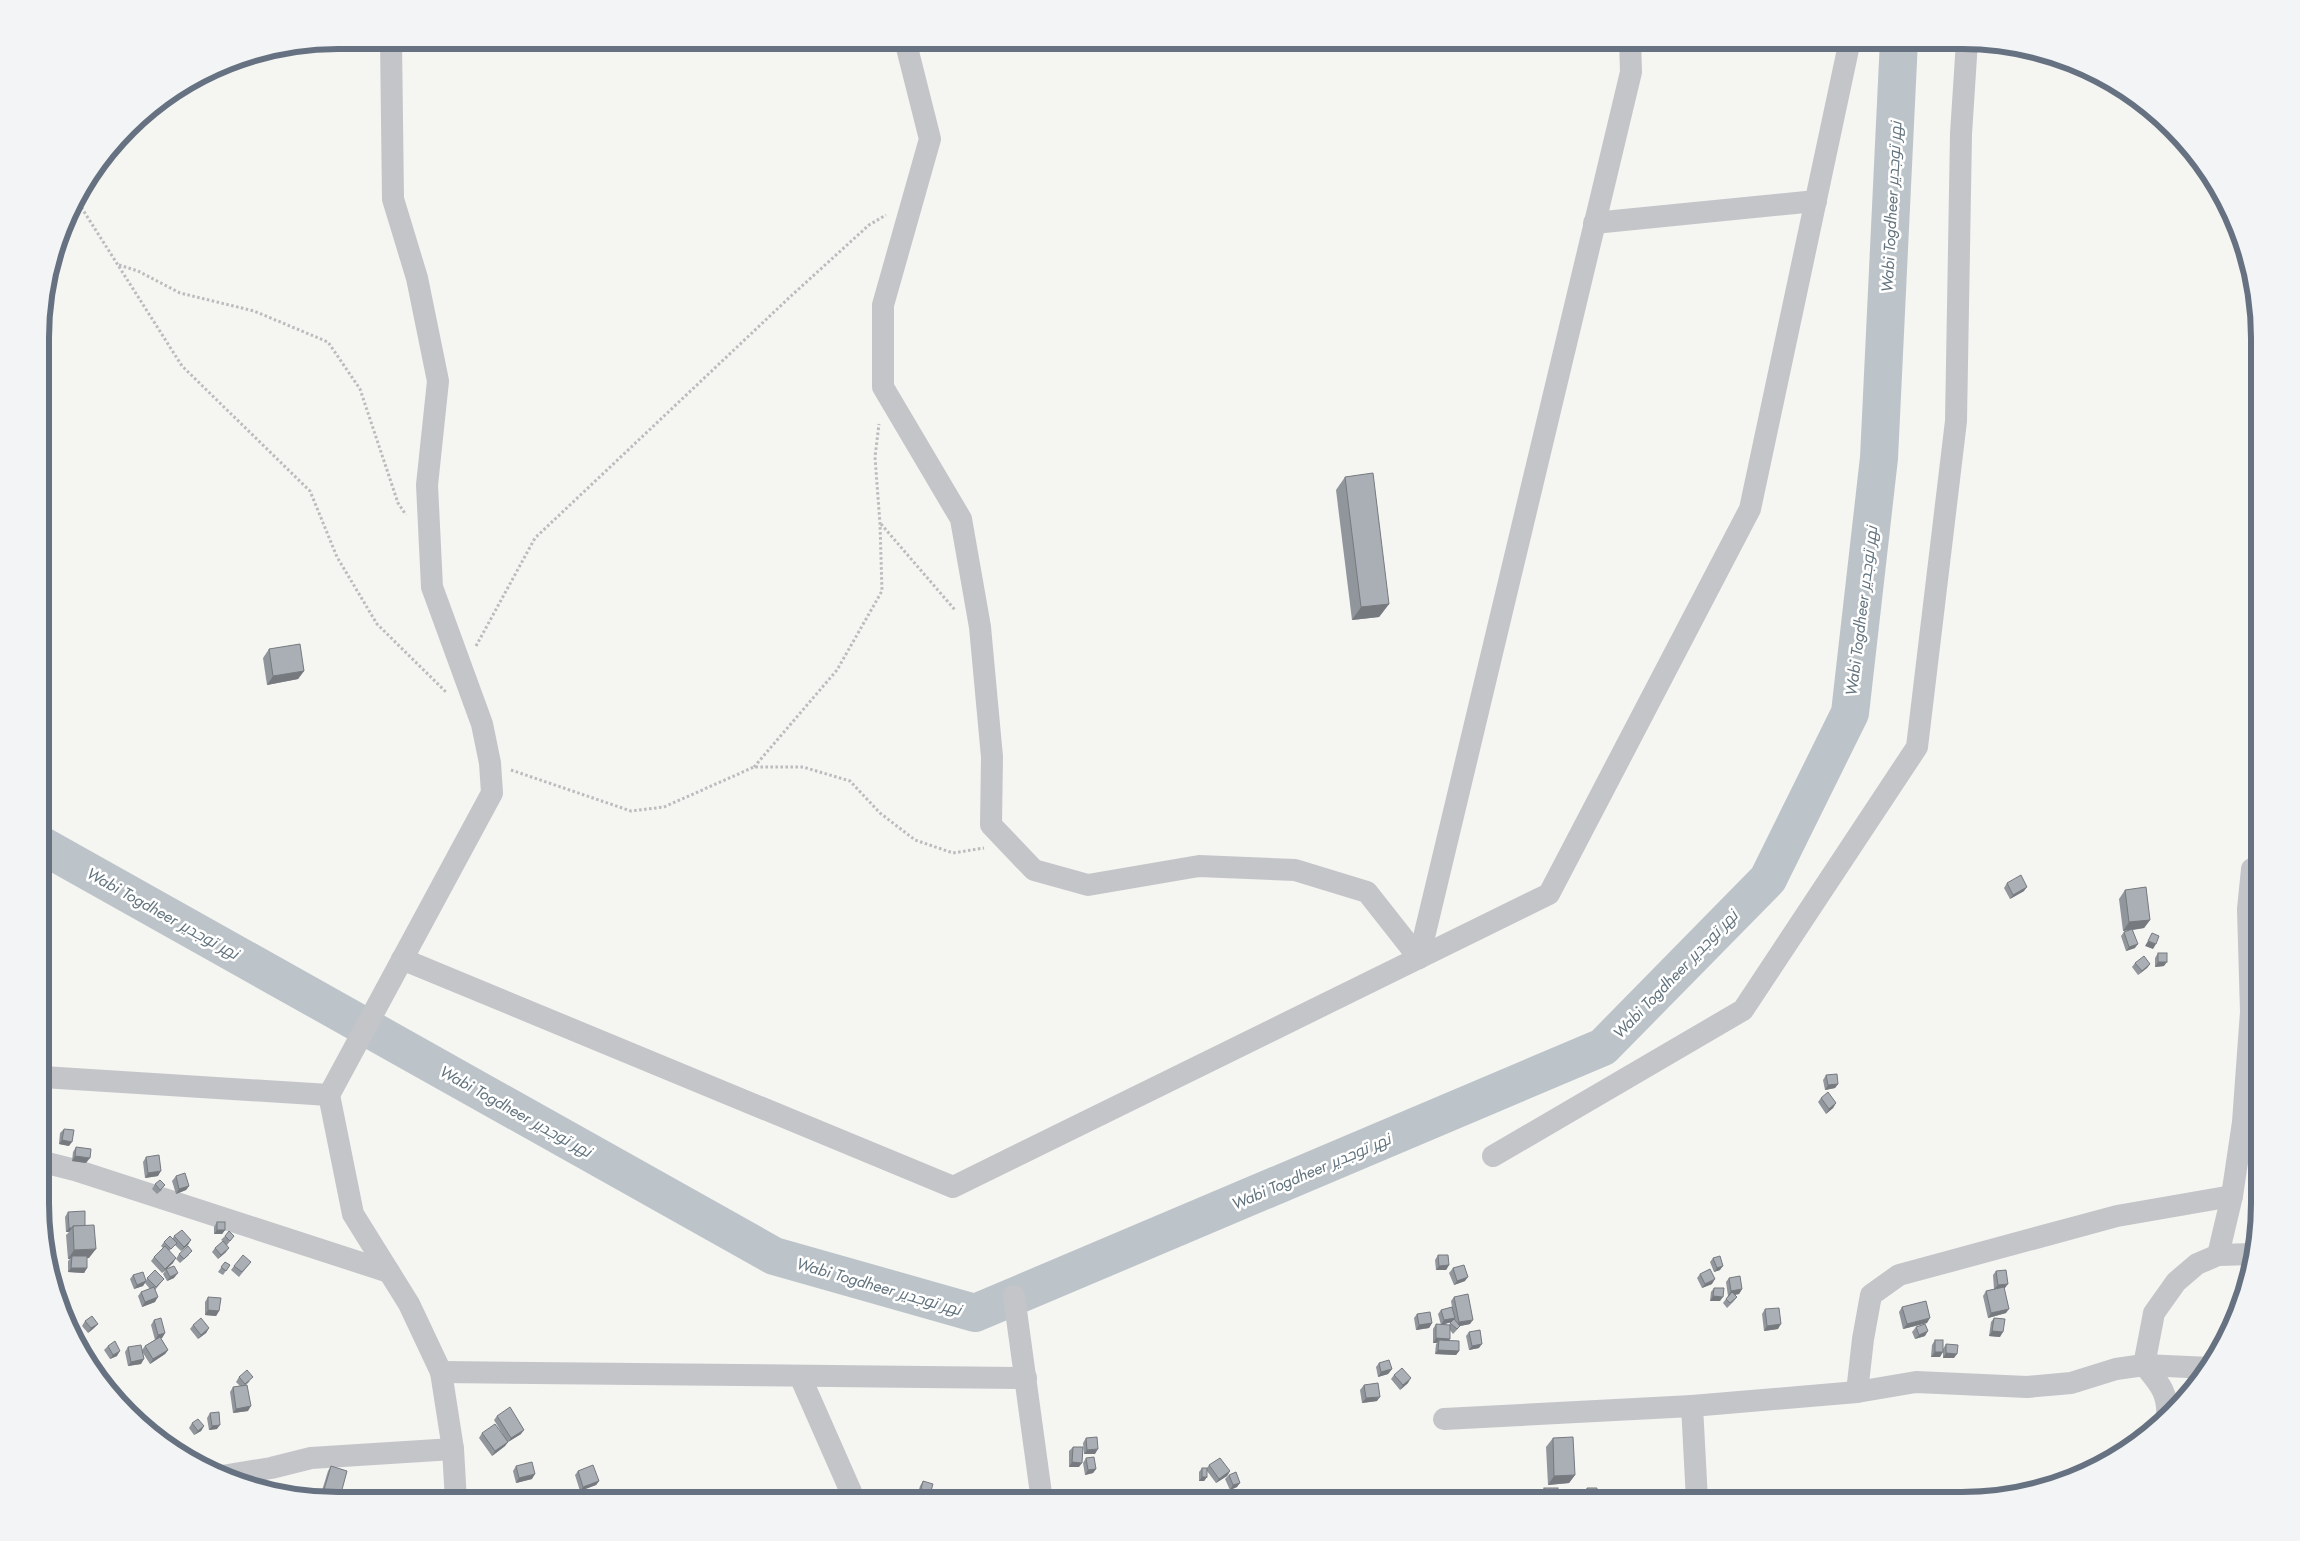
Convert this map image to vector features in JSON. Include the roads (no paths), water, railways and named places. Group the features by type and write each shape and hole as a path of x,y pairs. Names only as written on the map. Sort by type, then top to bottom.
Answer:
{"street":[{"path":"391,49 393,199 417,278 438,381 427,485 432,587 482,724 490,763 492,793 329,1095 353,1214 410,1304 441,1372 453,1450 455,1492"},
{"path":"908,49 930,139 883,305 883,387 961,519 980,627 992,757 991,825 1034,870 1088,885 1199,866 1295,870 1367,892 1419,958"},
{"path":"1419,958 1631,72 1630,49"},
{"path":"402,959 953,1187 1549,894 1750,509 1848,49"},
{"path":"1493,1156 1743,1010 1917,747 1956,421 1962,134 1967,49"},
{"path":"1594,223 1816,201"},
{"path":"2251,879 2248,909 2251,953"},
{"path":"49,1078 329,1095"},
{"path":"2218,1255 2251,1122"},
{"path":"49,1164 85,1173 389,1272"},
{"path":"1857,1392 1862,1339 1871,1295 1899,1275 2117,1216 2232,1196"},
{"path":"2144,1365 2154,1313 2176,1282 2197,1264 2218,1255 2247,1254"},
{"path":"1014,1296 1041,1492"},
{"path":"2144,1365 2162,1387 2168,1407"},
{"path":"1444,1419 1692,1406 1857,1392 1916,1382 2027,1387 2071,1383 2116,1369 2144,1365 2200,1368"},
{"path":"441,1372 1026,1378"},
{"path":"800,1376 851,1492"},
{"path":"1692,1406 1697,1492"},
{"path":"236,1474 312,1458 453,1450"}],"waterway":[{"name":"Wabi Togdheer نهر توجدير","path":"49,849 774,1256 975,1313 1603,1047 1768,879 1850,713 1879,458 1899,49"}]}
